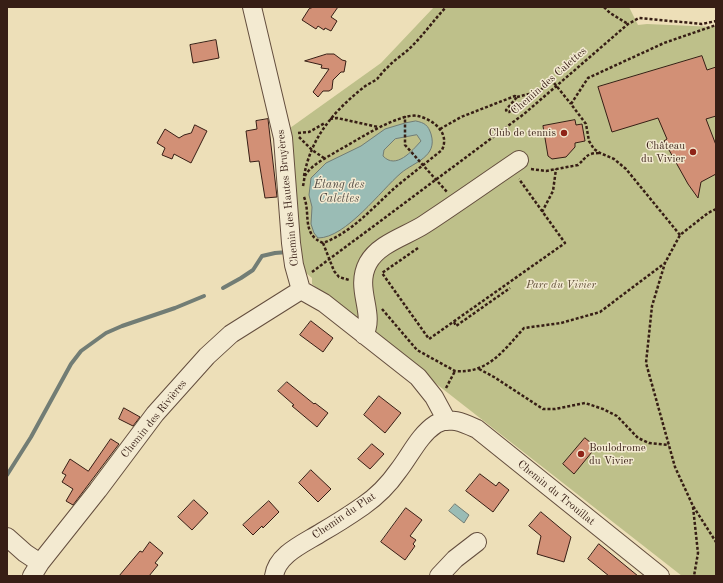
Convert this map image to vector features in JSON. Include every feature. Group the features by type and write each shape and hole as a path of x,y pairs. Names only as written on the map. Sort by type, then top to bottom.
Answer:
{"street":[{"name":"Chemin des Hautes Bruyères","path":"252,7 283,138 294,265 301,290"},
{"path":"364,335 367,328 368,316 362,287 363,274 368,263 378,251 521,168"},
{"path":"301,290 324,303 418,377 434,397 447,421"},
{"name":"Chemin des Rivières","path":"36,570 156,414 207,356 231,334 301,290"},
{"path":"425,387 430,415 429,430"},
{"name":"Chemin du Trouillat","path":"447,421 453,420 464,422 477,429 660,576"},
{"name":"Chemin du Plat","path":"274,576 276,567 293,550 364,505 380,492 397,473 425,433 438,424 447,421"},
{"path":"7,537 25,553 36,570"},
{"path":"439,576 455,559 477,542"}],"path":[{"path":"303,191 306,165 320,133 343,105 365,86 377,79 386,68 408,50 424,34 446,7"},
{"path":"604,7 610,13 628,24"},
{"name":"Chemin des Calettes","path":"329,259 524,114 556,88 628,24 639,18 702,24 716,21"},
{"path":"571,104 588,78 664,43 716,25"},
{"path":"517,97 506,110 507,112 550,82 554,83 556,88 571,104 586,124 589,141 594,149 614,159 626,169 680,236"},
{"path":"440,129 461,116 516,96 536,93"},
{"path":"303,186 305,175 312,168 378,127 391,121 405,117 417,116 428,120 440,129 445,138 445,144 442,150 398,185 354,225 341,235 323,243"},
{"path":"405,117 405,145 444,188"},
{"path":"328,157 323,158 312,150 293,131 300,134 309,132 331,119 337,118 378,127"},
{"path":"521,168 546,171 578,165 585,156 591,153 600,153"},
{"path":"420,246 382,273 429,339 565,243 542,212 521,168"},
{"path":"542,212 554,191 556,169"},
{"path":"304,195 307,203 308,226 316,240 323,243 334,271"},
{"path":"716,211 708,213 680,236 665,263 652,306 646,363 675,467 693,506 716,542"},
{"path":"379,305 417,350 454,371 461,372 478,369 498,357 524,328 561,323 600,312 665,263"},
{"path":"454,322 456,326 510,288"},
{"path":"478,369 494,377 543,409 555,409 584,403 603,409 617,416 638,438 649,444 669,445"},
{"path":"448,386 454,371"},
{"path":"693,506 698,553 694,576"}],"green space":[{"name":"Parc du Vivier","path":"434,7 629,7 638,25 647,24 716,27 716,576 682,576 439,386 312,284 312,278 300,268 283,133 381,63"}],"water":[{"name":"Étang des Calettes","path":"416,121 429,128 432,142 428,154 401,173 351,222 329,236 318,238 314,233 311,224 312,207 309,195 311,178 326,163 361,146 385,129","holes":["417,135 421,141 404,158 393,161 388,160 383,156 384,150 395,139"]},
{"path":"455,504 469,515 464,523 449,511"}],"building":[{"path":"314,7 338,7 331,17 337,21 331,31 325,28 324,30 318,26 316,29 302,20 309,9"},
{"path":"216,40 219,58 193,63 190,45"},
{"path":"327,54 334,54 346,61 344,72 341,72 333,80 332,89 329,91 323,91 318,97 313,92 329,69 321,68 322,65 305,61"},
{"path":"702,56 707,70 716,67 716,116 706,119 716,145 716,174 701,182 698,198 688,184 664,141 667,139 658,118 612,132 598,87"},
{"path":"268,119 277,197 265,198 259,161 250,162 246,131 257,129 256,121"},
{"name":"Club de tennis","path":"575,120 576,125 582,124 585,141 575,143 575,147 566,157 552,159 548,156 543,126"},
{"path":"195,125 207,131 191,163 174,154 172,159 162,155 165,148 157,143 165,129 179,138 191,133"},
{"path":"311,321 333,338 323,352 300,335"},
{"path":"287,382 314,404 315,403 328,413 317,427 292,406 294,405 278,391"},
{"path":"379,396 401,413 385,433 364,415"},
{"path":"124,408 140,417 133,426 119,419"},
{"name":"Boulodrome du Vivier","path":"585,438 596,447 574,474 563,464"},
{"path":"111,439 119,444 73,505 66,501 73,489 62,482 66,475 62,473 70,459 88,471"},
{"path":"372,444 384,454 370,469 358,459"},
{"path":"311,470 331,489 318,502 299,483"},
{"path":"480,474 496,486 499,482 509,490 493,512 466,491"},
{"path":"194,500 208,513 192,530 178,517"},
{"path":"269,501 279,512 263,528 262,526 253,535 243,525"},
{"path":"406,508 422,520 410,536 416,540 413,544 415,546 405,560 381,542"},
{"path":"541,512 571,537 564,562 537,554 541,536 529,526"},
{"path":"150,542 163,553 155,563 158,565 149,576 119,576 140,551 142,552"},
{"path":"599,544 638,576 609,576 588,559"}],"waterway":[{"path":"223,288 253,270 262,256 288,252"},
{"path":"7,475 31,437 71,364 81,351 106,333 204,296"}],"place":[{"name":"Club de tennis","path":"564,133"},
{"name":"Château du Vivier","path":"693,152"},
{"name":"Boulodrome du Vivier","path":"581,454"}]}
